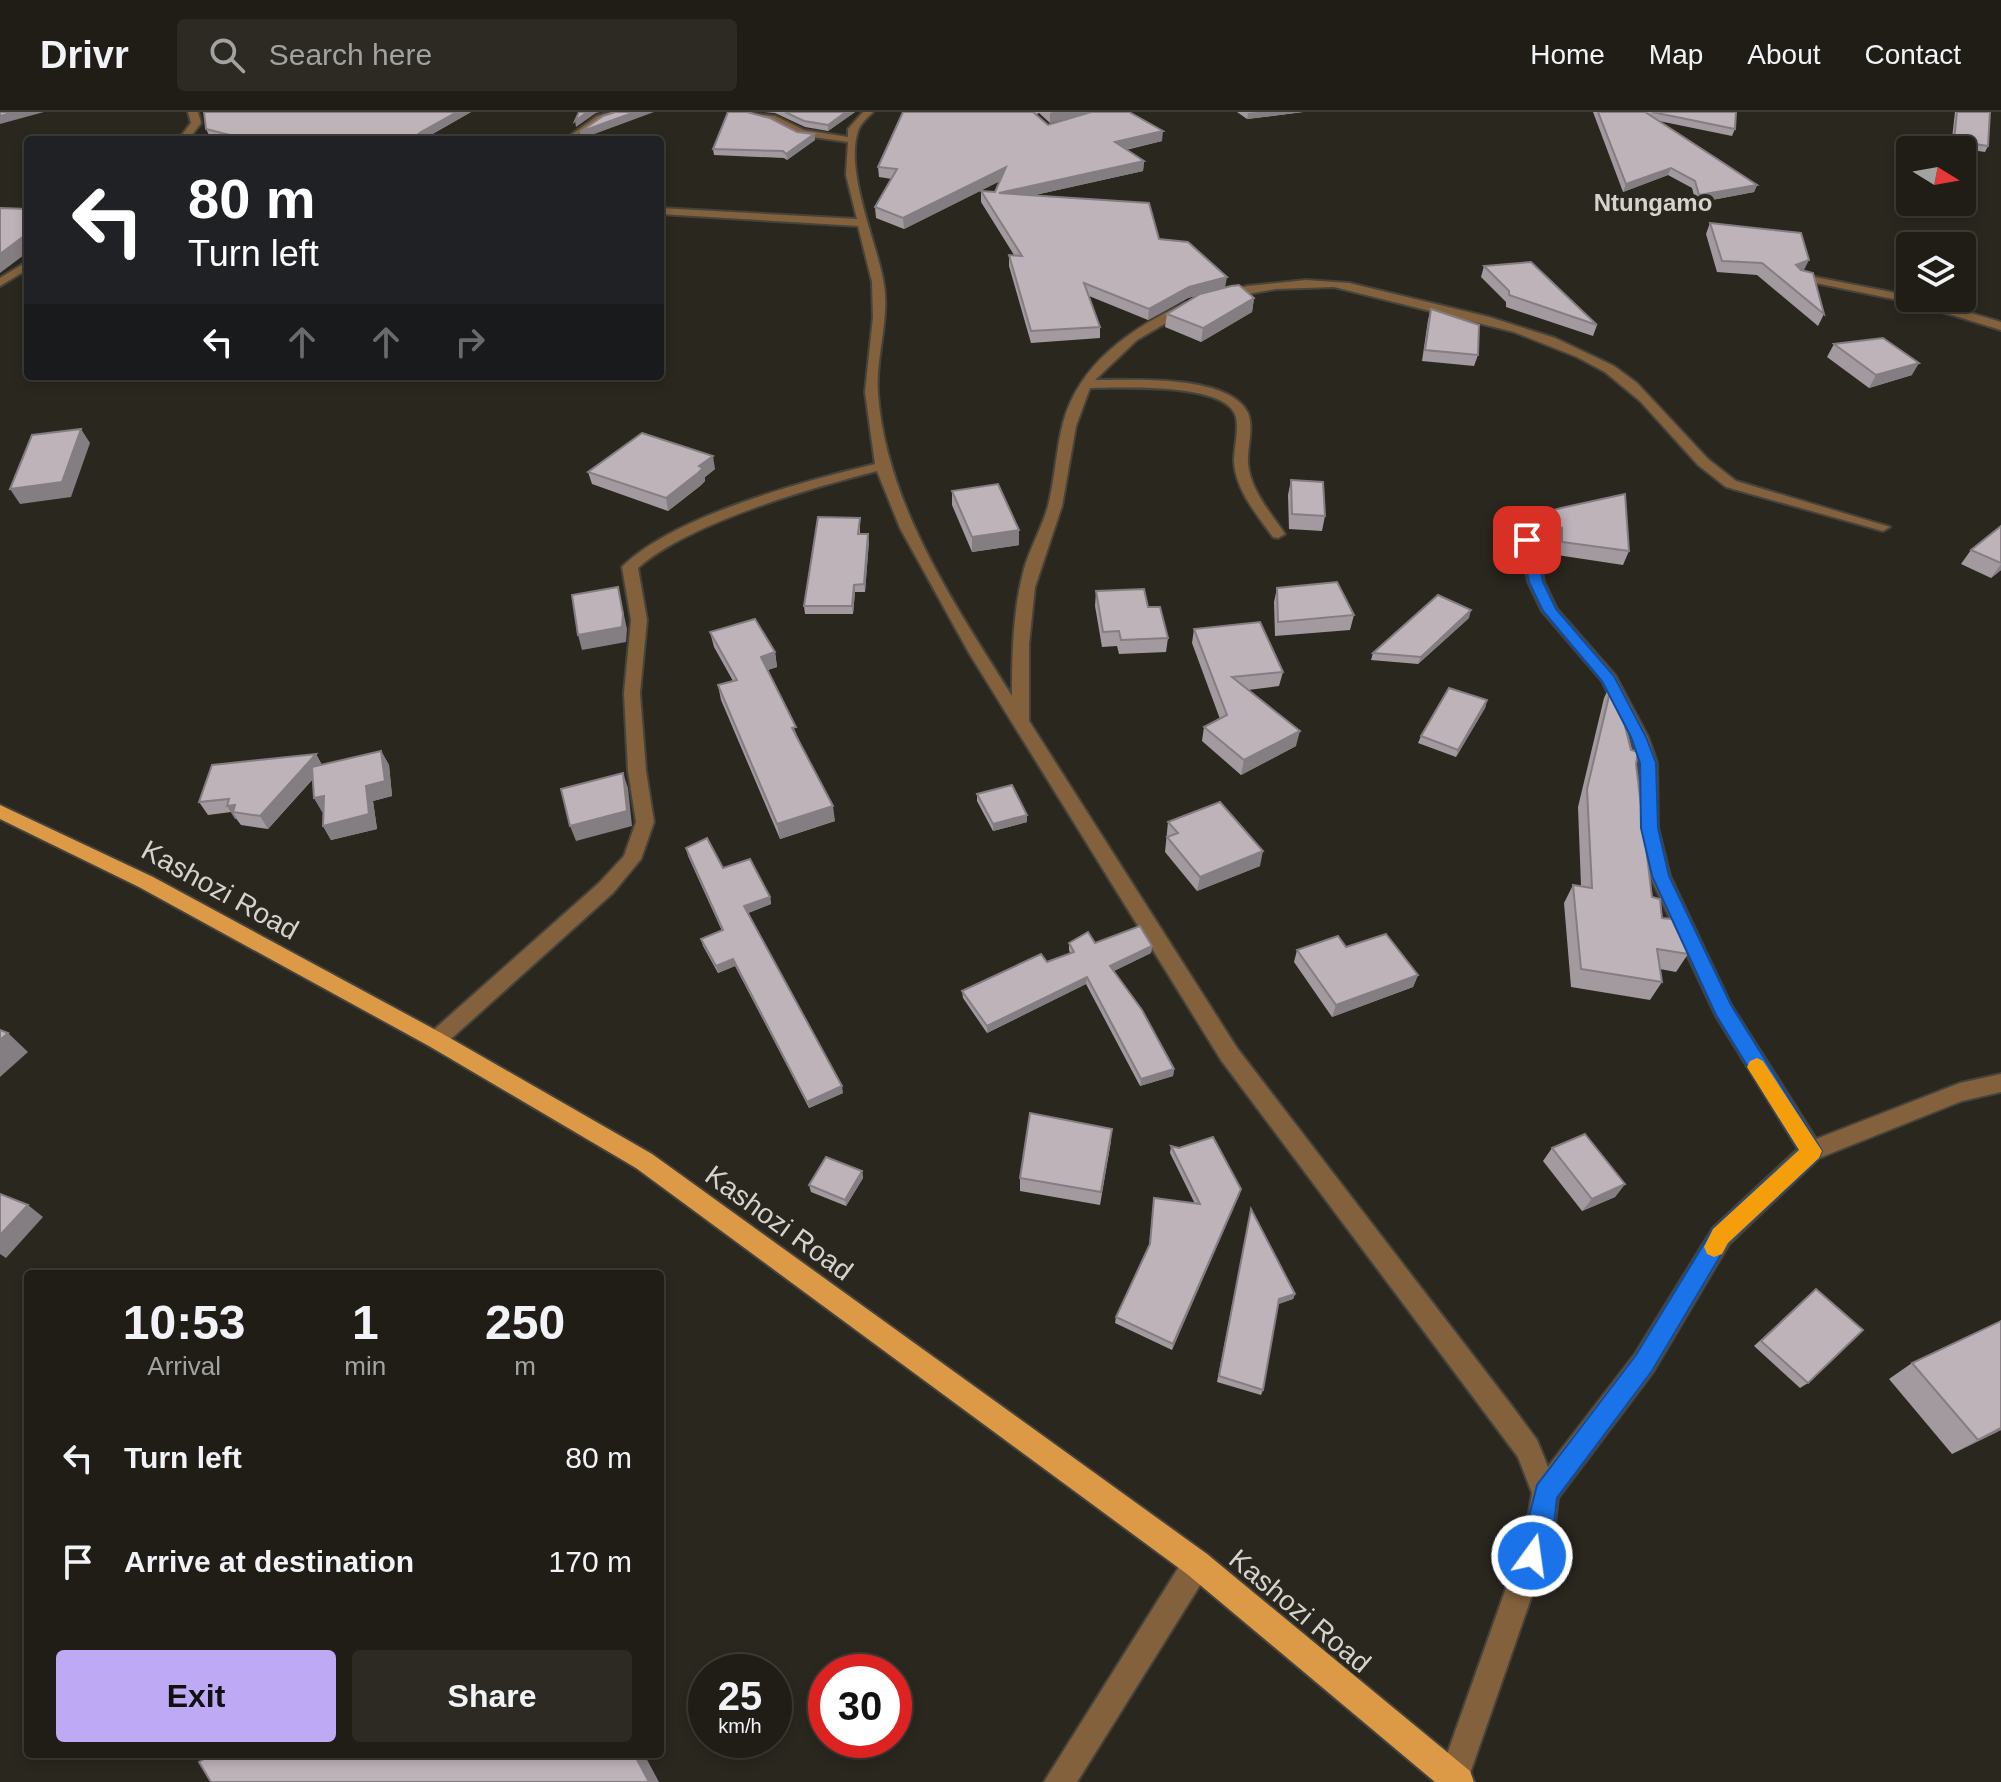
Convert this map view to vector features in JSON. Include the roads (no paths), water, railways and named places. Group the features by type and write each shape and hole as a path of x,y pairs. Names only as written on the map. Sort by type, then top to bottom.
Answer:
{"main road":[{"name":"Kashozi Road","path":"0,811 146,882 436,1040 644,1161 1197,1564 1456,1780"}],"street":[{"path":"186,136 196,123 193,112"},
{"path":"575,136 600,118 621,112"},
{"path":"738,112 775,119 802,133 851,140"},
{"path":"868,112 853,129 851,175 878,282 879,317 871,392 882,466 907,528 977,653 1229,1054 1528,1449 1545,1493 1540,1532 1456,1780"},
{"path":"664,211 863,223"},
{"path":"0,283 24,267"},
{"path":"1800,277 1915,300 2001,326"},
{"path":"1021,720 1025,605 1031,570 1055,506 1071,421 1086,384 1107,360 1140,333 1193,303 1228,293 1336,284 1460,312 1547,340 1597,363 1632,386 1701,462 1731,484 1883,527"},
{"path":"1086,384 1169,386 1218,393 1239,405 1243,417 1241,468 1251,491 1278,534"},
{"path":"436,1040 606,888 632,859 645,822 637,771 632,693 639,620 630,567 643,554 734,511 811,483 882,466"},
{"path":"1524,521 1536,582 1550,611 1609,679 1639,737 1648,763 1649,828 1660,876 1723,1010 1811,1151"},
{"path":"1545,1493 1644,1363 1721,1236 1811,1151 1960,1092 2001,1083"},
{"path":"1059,1782 1197,1564"}],"district":[{"name":"Ntungamo","path":"1653,202"}]}
